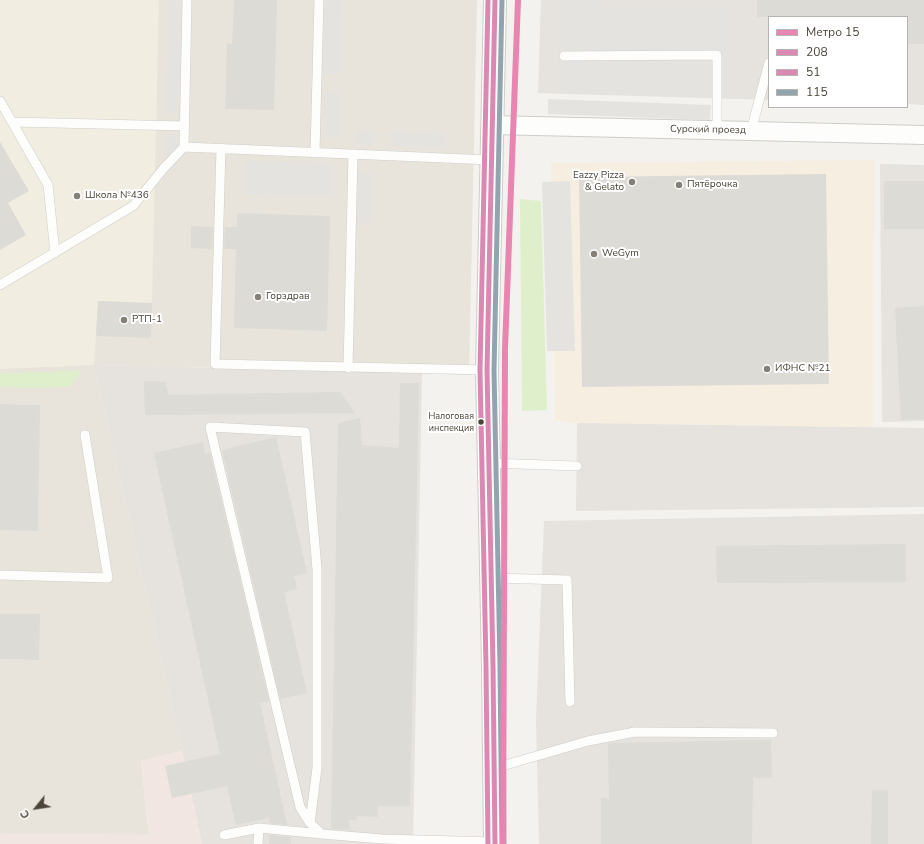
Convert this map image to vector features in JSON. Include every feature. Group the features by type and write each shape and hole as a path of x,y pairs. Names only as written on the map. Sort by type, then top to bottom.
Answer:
{"street":[{"path":"494,0 487,370 492,578 495,843"},
{"name":"Сурский проезд","path":"492,125 924,135"}],"lane":[{"path":"0,285 133,206 164,168 184,148 188,0"},
{"path":"315,152 319,0"},
{"path":"564,56 718,55 717,130"},
{"path":"751,131 768,67"},
{"path":"0,100 3,111 12,122 48,185 55,253"},
{"path":"12,122 184,126"},
{"path":"184,148 221,148 491,160"},
{"path":"221,148 215,364 487,370"},
{"path":"348,368 353,154"},
{"path":"310,823 316,768 318,569 305,432 210,427 300,807 310,823 322,834"},
{"path":"0,575 108,578 85,435"},
{"path":"489,463 576,466"},
{"path":"492,578 567,580 570,702"},
{"path":"494,768 588,741 635,732 772,733"},
{"path":"224,835 259,828 382,839 495,843"},
{"path":"258,844 259,828"}],"shaded area":[{"path":"0,0 477,0 469,375 94,365 182,751 141,761 149,835 0,833"},
{"name":"Школа №436","path":"0,0 159,0 152,303 98,301 94,365 0,369"},
{"path":"168,0 182,0 179,113 165,113"},
{"path":"325,0 342,0 340,74 323,74"},
{"path":"541,0 924,0 924,105 908,104 908,16 768,16 768,100 538,93"},
{"path":"562,2 731,8 728,98 559,92"},
{"path":"324,92 339,92 338,138 323,137"},
{"path":"548,99 711,105 710,120 548,114"},
{"path":"355,130 374,131 373,146 354,145"},
{"path":"391,131 446,134 446,148 391,146"},
{"path":"165,134 178,135 177,169 164,168"},
{"path":"874,160 873,427 577,423 555,421 551,163"},
{"path":"244,161 333,163 333,196 243,194"},
{"path":"880,164 924,165 924,421 882,422"},
{"path":"358,172 372,172 370,225 357,225"},
{"path":"570,181 575,351 547,351 542,182"},
{"path":"94,365 422,373 413,844 202,844"},
{"path":"577,423 924,428 924,507 576,511"},
{"path":"924,514 924,844 539,844 536,721 544,521"},
{"path":"182,751 202,844 0,844 0,833 149,835 141,761"}],"green space":[{"path":"520,199 541,201 547,410 522,411"},
{"path":"82,371 69,387 0,387 0,373"}],"building":[{"path":"234,0 277,0 274,110 225,109 227,43 232,44"},
{"path":"757,0 924,0 924,44 908,44 908,16 757,17"},
{"path":"0,142 29,191 8,203 26,235 0,250"},
{"path":"826,174 829,384 582,387 579,177"},
{"path":"884,181 924,181 924,229 884,229"},
{"path":"237,213 330,216 327,331 234,328 236,249 224,249 225,227 237,227"},
{"path":"191,226 213,227 212,249 191,248"},
{"name":"РТП-1","path":"98,301 152,303 151,338 96,336"},
{"path":"924,306 924,419 901,420 895,308"},
{"path":"144,381 166,382 168,395 340,392 355,413 145,415"},
{"path":"400,383 419,383 410,806 378,806 378,817 356,816 357,820 349,820 350,830 331,829 338,423 360,418 362,445 399,448"},
{"path":"0,404 40,405 38,531 0,530"},
{"path":"276,437 307,573 294,576 297,589 284,592 307,693 280,699 222,450"},
{"path":"203,442 205,454 210,453 269,701 260,703 287,825 269,823 269,818 236,825 227,786 172,798 165,766 220,754 154,453"},
{"path":"906,544 906,582 717,583 716,546"},
{"path":"0,614 40,614 39,660 0,659"},
{"path":"771,740 772,778 753,778 752,844 601,844 601,797 609,799 608,743"},
{"path":"872,790 888,790 888,844 871,844"},
{"path":"269,835 290,837 291,844 269,844"}],"metro line":[{"name":"15","path":"503,844 505,349 518,0"}],"transit line":[{"name":"51","path":"488,0 480,370 488,844"},
{"name":"208","path":"495,0 487,370 495,844"},
{"name":"115","path":"502,0 494,370 502,844"}],"place":[{"name":"Eazzy Pizza & Gelato","path":"632,182"},
{"name":"Пятёрочка","path":"679,185"},
{"name":"Школа №436","path":"77,196"},
{"name":"WeGym","path":"594,254"},
{"name":"Горздрав","path":"258,297"},
{"name":"РТП-1","path":"124,320"},
{"name":"ИФНС №21","path":"767,369"},
{"name":"Налоговая инспекция","path":"481,422"}]}
